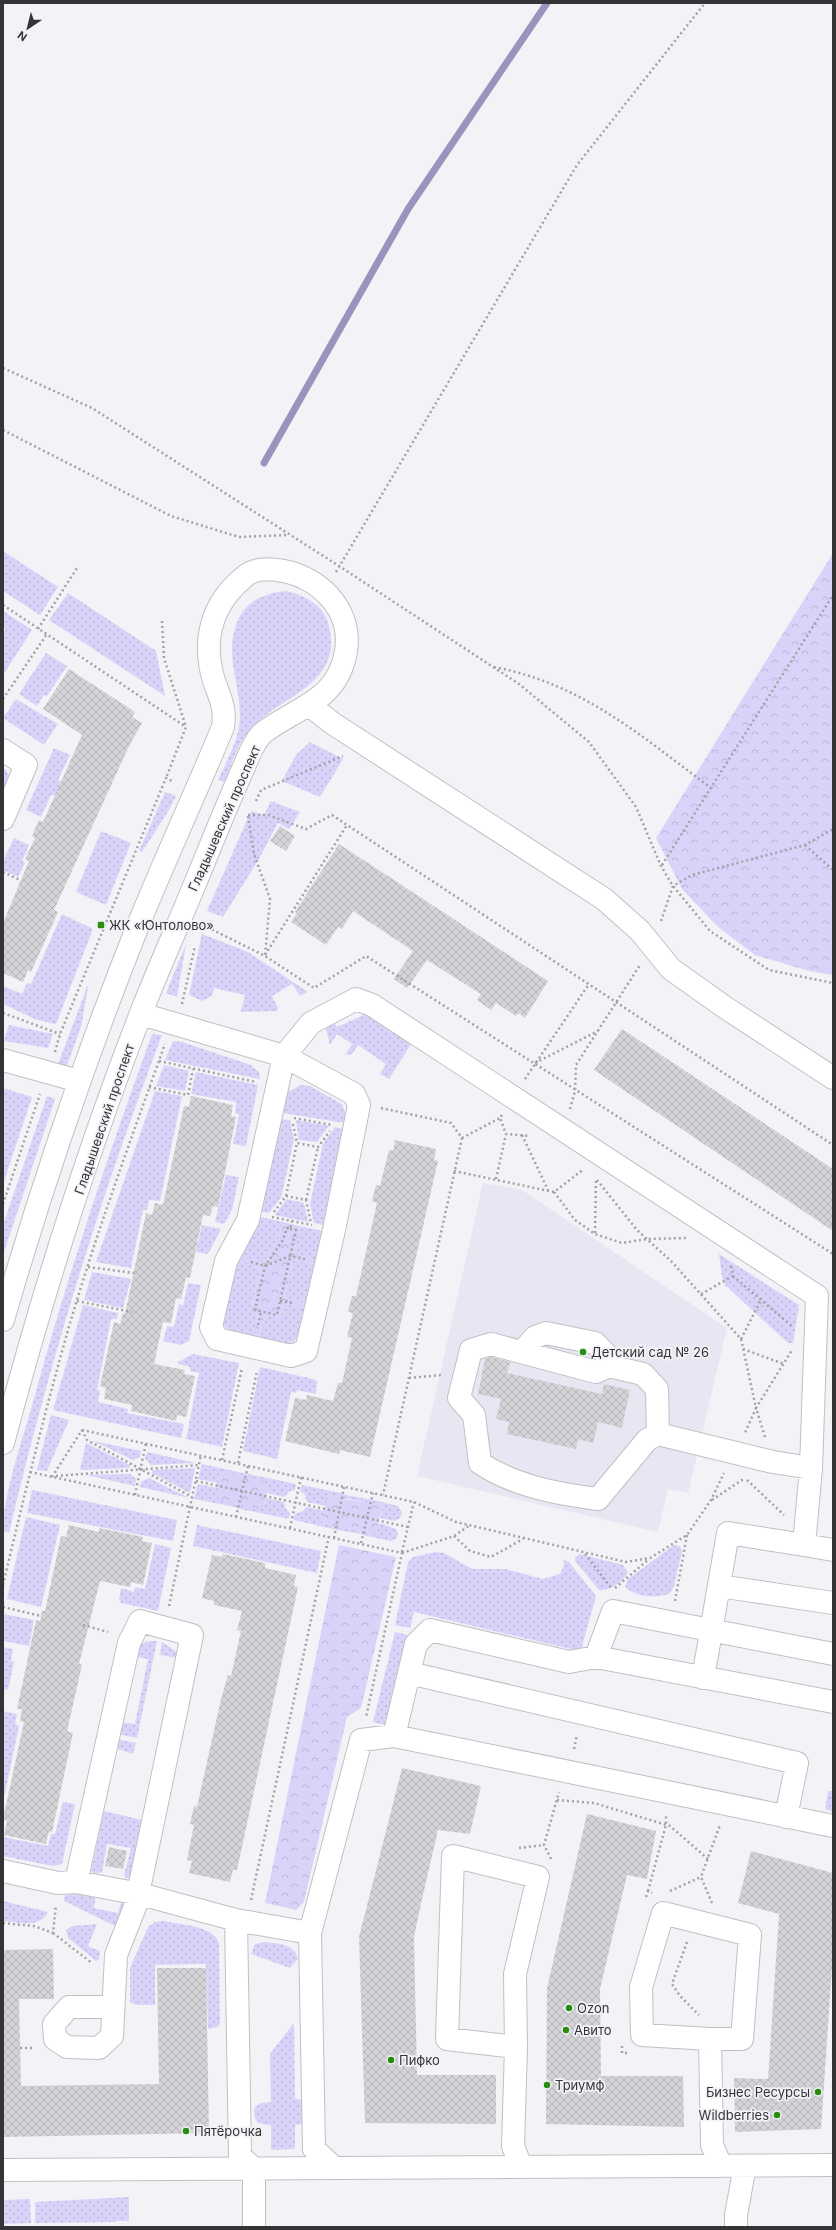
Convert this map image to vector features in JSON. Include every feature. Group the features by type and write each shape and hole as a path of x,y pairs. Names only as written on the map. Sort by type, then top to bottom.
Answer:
{"street":[{"name":"Гладышевский проспект","path":"3,1320 30,1229 79,1081 139,923 223,727 225,715 223,702 210,667 208,640 212,621 218,608 230,590 250,572 273,569 296,573 306,577 329,595 340,613 348,637 346,655 340,670 330,687 319,698 262,734 256,742 227,806 141,1014 61,1246 3,1443"},
{"path":"309,705 368,746 604,899 640,931 672,969 723,1006 833,1078"},
{"path":"3,750 26,765 3,818"},
{"path":"141,1014 284,1056 354,1094 359,1105 344,1127 334,1230 306,1351 291,1356 217,1339 211,1327 226,1260 248,1220 284,1056 311,1023 356,999 372,1005 817,1296 811,1468 804,1540"},
{"path":"3,1060 79,1081"},
{"path":"658,1434 656,1420 658,1389 643,1374 609,1366 596,1372 491,1344 472,1350 459,1398 474,1415 480,1463 498,1475 563,1495 598,1499 647,1440 658,1434 732,1458 811,1468"},
{"path":"703,1678 728,1533 804,1540 833,1550"},
{"path":"718,1586 833,1604"},
{"path":"596,1657 613,1611 671,1621 833,1654"},
{"path":"67,1883 129,1643 140,1621 192,1635 142,1877 140,1894 116,1955 113,2007"},
{"path":"394,1736 416,1644 430,1630 569,1662 596,1657 833,1702"},
{"path":"409,1673 797,1763 786,1817"},
{"path":"334,2168 314,2149 310,1933 362,1740 394,1736 833,1826"},
{"path":"516,2047 447,2039 453,1856 538,1877 515,1974 516,2047 513,2146 521,2167"},
{"path":"3,1871 67,1883 140,1894 236,1920 310,1933"},
{"path":"663,1913 750,1935 742,2039 710,2039 642,2035 641,1987 663,1913"},
{"path":"236,1920 240,2156 254,2169 254,2227"},
{"path":"710,2039 712,2145 721,2166"},
{"path":"736,2227 736,2215 745,2166"},
{"path":"3,2170 833,2166"}],"path":[{"path":"339,566 577,165 705,3"},
{"path":"3,368 92,408 339,566 519,684 589,742 636,807 662,866 673,886 710,931 769,970 833,983"},
{"path":"3,430 171,516 239,538 290,535"},
{"path":"38,629 77,568"},
{"path":"662,866 833,595"},
{"path":"3,605 186,727"},
{"path":"53,1059 60,1034 186,727 164,658 162,621"},
{"path":"3,699 47,634"},
{"path":"492,666 541,678 577,694 617,717 711,788"},
{"path":"255,802 261,790 368,746"},
{"path":"166,778 177,784"},
{"path":"251,809 248,815 254,854 270,899 265,956 347,825"},
{"path":"248,815 268,816 306,829 332,815 833,1145"},
{"path":"673,886 692,875 805,845 828,834 833,829"},
{"path":"805,845 833,870"},
{"path":"3,872 20,880"},
{"path":"198,930 200,923"},
{"path":"180,1010 195,945"},
{"path":"589,984 534,1064 598,1031"},
{"path":"564,1131 575,1090 576,1066 617,1002"},
{"path":"3,1012 60,1034"},
{"path":"3,1585 30,1472 77,1301 166,1040"},
{"path":"159,1061 262,1083"},
{"path":"149,1087 188,1094 193,1069"},
{"path":"575,1090 833,1254"},
{"path":"3,1204 40,1094"},
{"path":"378,1108 451,1123 462,1138"},
{"path":"334,1230 270,1217 286,1196 297,1143 292,1117 344,1127"},
{"path":"384,1495 462,1138 500,1118"},
{"path":"312,1225 306,1200 318,1147 344,1127"},
{"path":"496,1179 506,1134"},
{"path":"522,1135 549,1190"},
{"path":"297,1143 318,1147"},
{"path":"554,1192 586,1167 583,1163"},
{"path":"454,1170 549,1190 554,1192 575,1220 595,1234 622,1243 647,1239"},
{"path":"591,1173 637,1230 701,1294 741,1339 756,1408 773,1462 745,1478 712,1500"},
{"path":"595,1234 596,1179"},
{"path":"286,1196 306,1200"},
{"path":"290,1229 292,1221"},
{"path":"287,1228 290,1229 296,1230 277,1315 255,1310 265,1266 283,1240 287,1228"},
{"path":"726,1236 733,1276 796,1330"},
{"path":"265,1266 290,1256 326,1264"},
{"path":"88,1267 134,1273"},
{"path":"701,1294 733,1276"},
{"path":"741,1339 761,1300"},
{"path":"77,1301 132,1312"},
{"path":"671,1621 688,1535 712,1500 756,1408 794,1346"},
{"path":"743,1348 784,1364"},
{"path":"222,1460 243,1361"},
{"path":"238,1463 258,1364"},
{"path":"409,1378 440,1375 463,1380"},
{"path":"52,1477 82,1430"},
{"path":"82,1430 414,1502 456,1522 584,1553 626,1562 650,1558"},
{"path":"82,1430 87,1440 192,1497"},
{"path":"135,1495 146,1444"},
{"path":"168,1609 201,1456"},
{"path":"732,1458 745,1478 804,1540"},
{"path":"52,1477 199,1465"},
{"path":"236,1516 248,1466"},
{"path":"30,1472 402,1553 454,1536 470,1525"},
{"path":"290,1528 301,1477"},
{"path":"196,1481 408,1527"},
{"path":"334,1538 344,1487"},
{"path":"361,1543 373,1493"},
{"path":"362,1740 414,1502"},
{"path":"584,1553 613,1590 650,1558 688,1535"},
{"path":"251,1902 329,1536"},
{"path":"454,1536 470,1551 491,1557 523,1539"},
{"path":"3,1607 42,1616"},
{"path":"83,1626 108,1632"},
{"path":"556,1800 594,1803 670,1826 708,1859"},
{"path":"646,1899 666,1825 666,1810"},
{"path":"710,2039 707,2024 680,1996 672,1984 685,1946 700,1922 715,1909 701,1878 722,1821"},
{"path":"668,1892 701,1878"},
{"path":"53,1933 67,1883"},
{"path":"648,1891 655,1893"},
{"path":"3,1923 34,1926 53,1933 94,1964"},
{"path":"622,2045 622,2053 636,2054"},
{"path":"20,2048 40,2048"}],"shaded area":[{"name":"Детский сад № 26","path":"483,1183 522,1190 727,1328 688,1493 668,1489 658,1532 417,1476"}],"green space":[{"path":"3,551 58,587 40,615 3,591"},
{"path":"833,553 833,975 809,971 755,955 718,927 682,889 656,838"},
{"path":"287,591 313,602 319,607 327,619 331,647 327,663 318,676 306,687 277,707 250,730 238,748 224,782 218,780 232,750 238,732 240,718 232,647 234,633 239,618 247,606 259,598 272,593"},
{"path":"68,593 156,651 165,696 49,620"},
{"path":"3,611 32,630 3,675 3,633 6,629 3,627"},
{"path":"46,653 67,666 47,696 44,695 37,706 19,694"},
{"path":"16,699 58,724 44,745 3,718"},
{"path":"310,742 343,759 320,797 282,781 296,755"},
{"path":"54,748 70,755 58,780 62,782 56,796 51,795 41,817 26,810"},
{"path":"3,768 9,775 9,783 7,788 3,787"},
{"path":"165,792 176,796 169,810 142,852 139,851"},
{"path":"271,801 300,812 289,829 278,823 259,859 223,917 207,911 251,811 264,815"},
{"path":"101,831 131,843 106,905 76,892"},
{"path":"14,838 29,845 22,861 25,863 18,877 3,870 3,861"},
{"path":"62,914 93,929 56,1024 37,1020 3,1004 3,986 22,994 27,983 31,984"},
{"path":"202,934 248,952 308,992 300,996 292,984 272,996 278,1008 277,1011 241,1012 245,995 214,988 212,996 202,1001 189,995"},
{"path":"186,944 177,997 166,993"},
{"path":"89,982 81,1027 66,1068 57,1067"},
{"path":"330,1013 337,1027 368,1013 413,1041 389,1079 380,1074 386,1064 358,1045 352,1054 345,1055 352,1044 337,1034 330,1045 326,1029"},
{"path":"9,1025 53,1034 48,1048 4,1041"},
{"path":"152,1034 162,1035 139,1096 77,1281 41,1406 9,1533 3,1531 4,1516 6,1500 19,1449 74,1263 104,1171"},
{"path":"173,1041 182,1042 251,1065 259,1072 260,1079 165,1060"},
{"path":"164,1065 189,1071 185,1091 156,1086"},
{"path":"196,1072 258,1085 246,1146 233,1144 239,1115 235,1113 236,1102 191,1094"},
{"path":"301,1085 310,1086 342,1104 346,1115 345,1123 282,1113 288,1092"},
{"path":"3,1088 32,1097 3,1184"},
{"path":"155,1091 182,1096 160,1201 149,1200 147,1210 143,1210 131,1268 96,1262"},
{"path":"47,1096 55,1099 3,1255 3,1225"},
{"path":"281,1119 290,1120 294,1139 281,1198 269,1213 261,1212"},
{"path":"296,1120 329,1126 317,1142 299,1140"},
{"path":"335,1127 343,1129 323,1225 314,1223 310,1204 323,1144"},
{"path":"226,1175 239,1177 232,1210 224,1224 215,1222"},
{"path":"287,1199 304,1203 308,1222 275,1215"},
{"path":"260,1217 283,1222 279,1237 264,1263 240,1256"},
{"path":"283,1222 300,1226 294,1254 316,1260 315,1264 293,1260 285,1298 306,1303 305,1308 284,1304 281,1320 264,1315 259,1338 253,1337 258,1315 250,1313 261,1268 237,1261 240,1256 264,1263 279,1237"},
{"path":"202,1225 221,1229 208,1254 196,1252"},
{"path":"300,1226 322,1231 316,1260 294,1254"},
{"path":"719,1254 799,1305 793,1343 788,1343 725,1285 722,1277"},
{"path":"293,1260 315,1264 306,1303 285,1298"},
{"path":"237,1261 261,1268 250,1312 258,1315 253,1337 231,1331 225,1327 223,1323"},
{"path":"92,1272 131,1279 123,1308 84,1300"},
{"path":"188,1283 201,1285 189,1341 181,1345 163,1341 167,1326 174,1327 179,1304 183,1305"},
{"path":"284,1304 305,1308 297,1338 289,1343 259,1338 264,1315"},
{"path":"83,1305 118,1313 117,1319 111,1319 97,1390 100,1391 98,1402 128,1409 127,1413 184,1424 181,1438 53,1410"},
{"path":"193,1354 239,1363 222,1447 186,1439 199,1373 190,1371 190,1367 178,1364 178,1362"},
{"path":"260,1367 317,1381 316,1394 297,1390 296,1393 291,1392 277,1459 243,1451"},
{"path":"51,1415 69,1420 47,1471 37,1470"},
{"path":"93,1441 141,1451 140,1457 133,1460"},
{"path":"86,1443 130,1465 129,1468 80,1470"},
{"path":"147,1452 196,1463 151,1465 145,1459"},
{"path":"202,1464 243,1473 242,1476 219,1476 218,1483 198,1479"},
{"path":"195,1468 190,1493 152,1473 152,1470"},
{"path":"225,1472 242,1476 243,1473 248,1474 247,1477 264,1481 268,1487 264,1506 259,1509 242,1505 240,1509 235,1507 236,1504 219,1500 215,1494 219,1476"},
{"path":"130,1474 136,1479 135,1486 86,1475"},
{"path":"248,1474 296,1484 295,1490 290,1491 284,1497 267,1493 268,1487 247,1477"},
{"path":"149,1478 189,1498 140,1487 141,1482"},
{"path":"198,1484 217,1488 215,1494 236,1504 235,1507 194,1499"},
{"path":"302,1485 340,1493 340,1497 328,1495 326,1506 307,1502 305,1495 300,1491"},
{"path":"32,1490 177,1520 173,1541 27,1513"},
{"path":"340,1493 346,1495 345,1499 367,1503 368,1499 373,1500 372,1504 382,1506 376,1534 367,1532 366,1536 361,1534 361,1531 339,1526 338,1530 333,1529 334,1525 322,1523 328,1495 339,1497"},
{"path":"346,1495 368,1499 367,1503 345,1498"},
{"path":"266,1498 284,1502 286,1509 290,1513 289,1519 240,1509 241,1505 264,1506"},
{"path":"373,1500 398,1506 402,1512 400,1518 395,1521 380,1518 382,1506 372,1504"},
{"path":"306,1507 325,1511 322,1523 334,1525 333,1529 294,1520 295,1514 303,1511"},
{"path":"26,1517 60,1525 41,1607 7,1599"},
{"path":"379,1523 396,1529 398,1534 396,1539 391,1541 366,1536 367,1532 376,1534"},
{"path":"197,1525 321,1551 317,1573 193,1546"},
{"path":"339,1526 361,1531 361,1534 338,1530"},
{"path":"155,1544 171,1548 158,1611 121,1603 119,1599 121,1588 134,1592 135,1587 145,1589"},
{"path":"339,1545 396,1557 361,1708 347,1717 304,1902 296,1910 265,1903"},
{"path":"674,1545 680,1546 682,1551 674,1586 670,1593 659,1596 647,1596 635,1593 625,1587 628,1579"},
{"path":"436,1552 444,1553 472,1569 505,1569 543,1579 560,1574 564,1566 563,1559 569,1562 596,1596 581,1650 575,1650 414,1612 410,1628 395,1625 408,1562 413,1557"},
{"path":"580,1554 623,1565 628,1573 615,1585 607,1589 599,1590 575,1561 575,1557"},
{"path":"3,1614 34,1620 29,1646 3,1641"},
{"path":"395,1632 408,1635 388,1726 373,1722"},
{"path":"150,1641 157,1641 137,1738 117,1734 121,1722 135,1724 148,1659 131,1656 141,1644"},
{"path":"162,1642 178,1653 178,1658 160,1655"},
{"path":"3,1647 13,1649 11,1661 14,1662 8,1690 5,1689 3,1699"},
{"path":"3,1711 17,1714 15,1724 19,1726 3,1802"},
{"path":"117,1739 136,1743 133,1754 118,1749"},
{"path":"828,1791 833,1791 833,1812 825,1809"},
{"path":"63,1802 75,1804 62,1864 53,1866 3,1856 3,1837 48,1846 51,1834 55,1834"},
{"path":"104,1811 146,1821 132,1879 126,1878 124,1875 131,1848 107,1844 102,1872 95,1874 91,1871"},
{"path":"96,1893 94,1908 118,1913 122,1899 126,1904 117,1927 64,1901 65,1895"},
{"path":"3,1901 48,1912 40,1921 34,1923 3,1921"},
{"path":"164,1921 203,1929 216,1937 219,1943 220,2024 217,2027 208,2029 206,1964 155,1965 155,2005 136,2005 130,2002 130,1968 148,1927 155,1922"},
{"path":"97,1924 88,1946 100,1951 99,1960 96,1961 68,1938 66,1930 72,1926"},
{"path":"265,1942 281,1944 289,1947 296,1954 298,1959 290,1968 251,1954 255,1944"},
{"path":"293,2024 295,2098 305,2101 303,2124 295,2125 295,2149 271,2150 271,2125 259,2123 255,2119 254,2112 255,2107 261,2103 271,2102 270,2054"},
{"path":"129,2197 129,2221 119,2220 115,2222 35,2223 35,2202"},
{"path":"30,2199 31,2223 3,2224 3,2200"}],"building":[{"path":"69,669 135,712 132,717 142,723 129,746 54,910 58,912 31,972 28,970 23,982 3,973 3,923 29,861 25,859 35,838 32,836 39,820 43,822 82,735 43,709"},
{"path":"280,826 295,836 286,851 270,841"},
{"path":"339,844 548,981 525,1018 518,1013 516,1016 496,1003 491,1010 477,1000 481,994 427,960 407,988 394,979 413,951 353,911 342,929 338,927 326,945 291,922 297,913 295,912"},
{"path":"622,1029 833,1169 833,1231 594,1070"},
{"path":"191,1096 233,1105 231,1116 236,1117 218,1207 213,1206 210,1216 203,1215 190,1278 186,1277 181,1299 176,1298 171,1323 163,1322 154,1364 185,1370 184,1374 195,1376 186,1417 177,1415 176,1421 131,1411 132,1405 104,1399 106,1388 100,1386 114,1322 120,1324 123,1313 125,1314 146,1213 152,1215 155,1203 163,1205 184,1106 189,1107"},
{"path":"395,1140 436,1149 434,1160 438,1161 370,1457 340,1450 339,1454 285,1441 295,1398 306,1400 307,1395 333,1401 338,1383 342,1383 352,1338 347,1337 353,1313 348,1312 352,1296 356,1296 377,1203 372,1201 376,1185 380,1186 389,1150 393,1151"},
{"path":"491,1357 510,1362 507,1373 602,1394 604,1384 630,1390 622,1428 598,1422 593,1443 578,1439 576,1449 507,1434 509,1422 496,1419 501,1399 478,1394 485,1359"},
{"path":"69,1525 99,1532 99,1528 143,1537 142,1541 152,1543 143,1585 131,1582 130,1587 100,1581 79,1664 82,1665 67,1731 73,1733 52,1832 49,1831 46,1844 4,1835 7,1821 3,1819 24,1722 20,1721 22,1709 17,1709 36,1620 40,1621 42,1611 45,1611 61,1536 66,1537"},
{"path":"223,1554 265,1563 265,1568 296,1575 294,1586 298,1587 237,1870 233,1870 230,1882 189,1873 192,1861 187,1860 194,1825 190,1824 194,1806 197,1807 221,1699 228,1675 231,1676 241,1631 237,1630 242,1611 214,1605 214,1601 202,1598 212,1555 222,1557"},
{"path":"402,1768 481,1786 470,1834 438,1830 422,1899 414,1937 417,2075 496,2075 496,2124 365,2123 359,1937"},
{"path":"587,1814 656,1831 647,1879 627,1875 600,1989 601,2076 683,2076 684,2127 546,2124 547,1988"},
{"path":"109,1847 127,1851 123,1869 105,1866"},
{"path":"751,1851 833,1873 833,1952 821,2129 735,2132 734,2078 768,2079 779,1914 738,1903"},
{"path":"53,1949 54,1999 19,1999 21,2086 159,2084 157,1968 206,1968 209,2133 3,2137 3,1950"}],"waterway":[{"path":"264,463 408,209 547,3"}],"place":[{"name":"ЖК «Юнтолово»","path":"101,925"},
{"name":"Детский сад № 26","path":"583,1352"},
{"name":"Ozon","path":"569,2008"},
{"name":"Авито","path":"566,2030"},
{"name":"Пифко","path":"391,2060"},
{"name":"Триумф","path":"547,2085"},
{"name":"Бизнес Ресурсы","path":"818,2092"},
{"name":"Wildberries","path":"777,2115"},
{"name":"Пятёрочка","path":"186,2131"}]}
